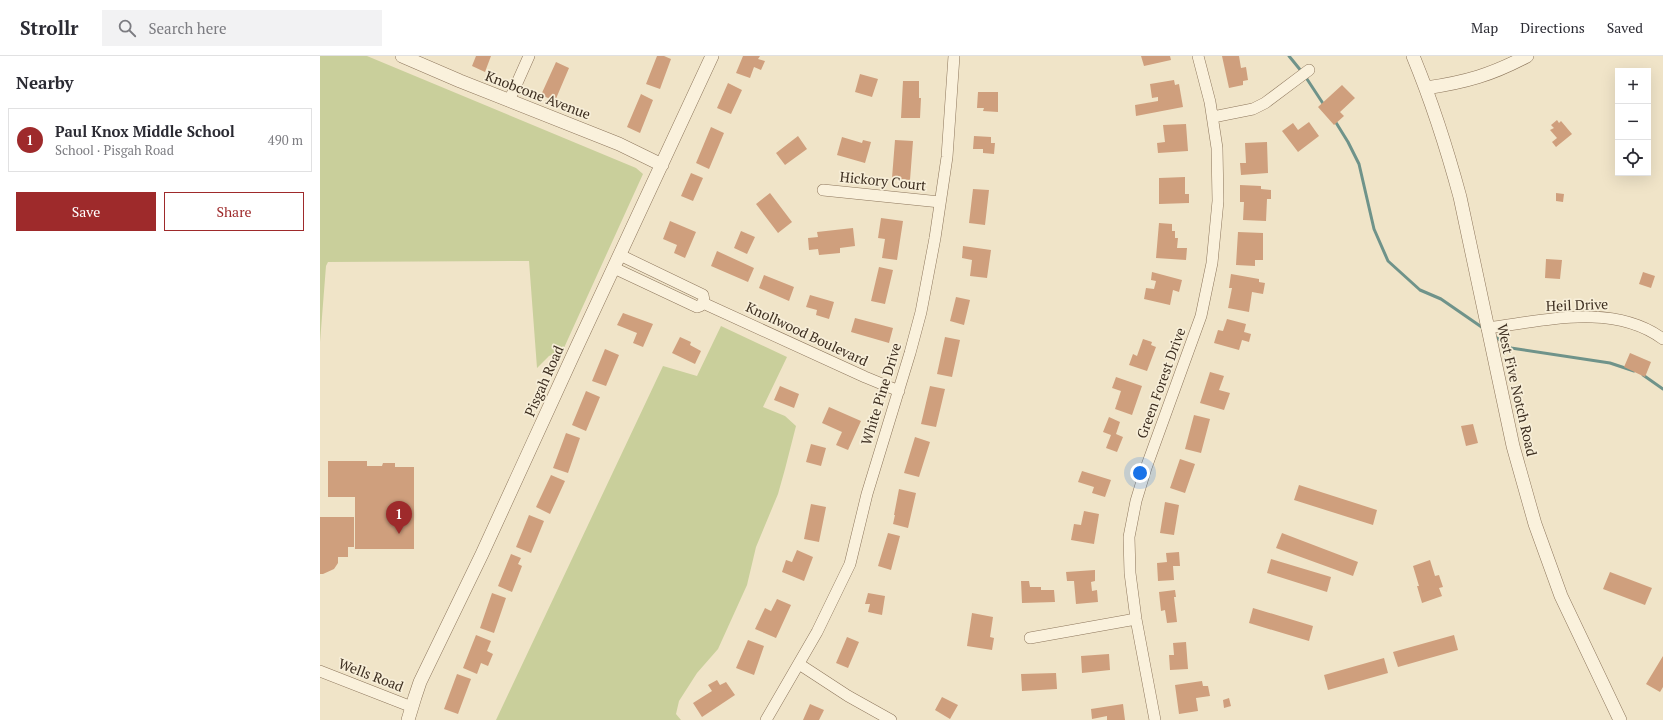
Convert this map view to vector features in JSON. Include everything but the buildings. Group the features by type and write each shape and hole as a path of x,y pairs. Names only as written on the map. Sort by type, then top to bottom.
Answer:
{"street":[{"name":"Knobcone Avenue","path":"402,56 509,101 613,141 662,165"},
{"path":"509,101 529,56"},
{"name":"Pisgah Road","path":"408,720 420,682 482,554 712,56"},
{"name":"White Pine Drive","path":"766,720 817,632 850,564 869,487 899,392 921,312 940,202 950,126 954,56"},
{"name":"Green Forest Drive","path":"1155,720 1136,619 1129,555 1133,514 1146,468 1201,316 1212,263 1218,201 1217,148 1213,117 1198,56"},
{"name":"West Five Notch Road","path":"1413,56 1426,88 1451,164 1460,197 1513,446 1545,555 1570,617 1620,720"},
{"path":"1426,88 1473,80 1490,74 1527,56"},
{"path":"1213,117 1253,109 1265,104 1309,70"},
{"name":"Hickory Court","path":"823,190 940,202"},
{"name":"Knollwood Boulevard","path":"614,268 697,307 703,303 703,295 620,255"},
{"name":"Knollwood Boulevard","path":"703,303 899,392"},
{"name":"Heil Drive","path":"1487,328 1564,318 1599,317 1637,325 1663,339"},
{"path":"1030,638 1136,619"},
{"path":"799,664 848,696 890,720"},
{"name":"Wells Road","path":"320,671 412,707"}],"green space":[{"path":"320,56 367,56 636,168 643,174 563,350 549,356 537,368 529,261 328,262 326,266 320,342"},
{"path":"721,326 787,357 763,407 785,416 796,426 778,494 756,547 747,585 718,649 697,673 679,701 676,714 681,720 496,720 663,366 697,376"}],"waterway":[{"path":"1289,56 1302,72"},
{"path":"1305,76 1324,105"},
{"path":"1335,121 1359,164 1374,229 1388,261 1420,290 1441,299 1483,328"},
{"path":"1494,336 1511,348 1610,363 1634,371"},
{"path":"1643,375 1663,389"}],"place":[{"name":"Paul Knox Middle School","path":"399,534"}]}
